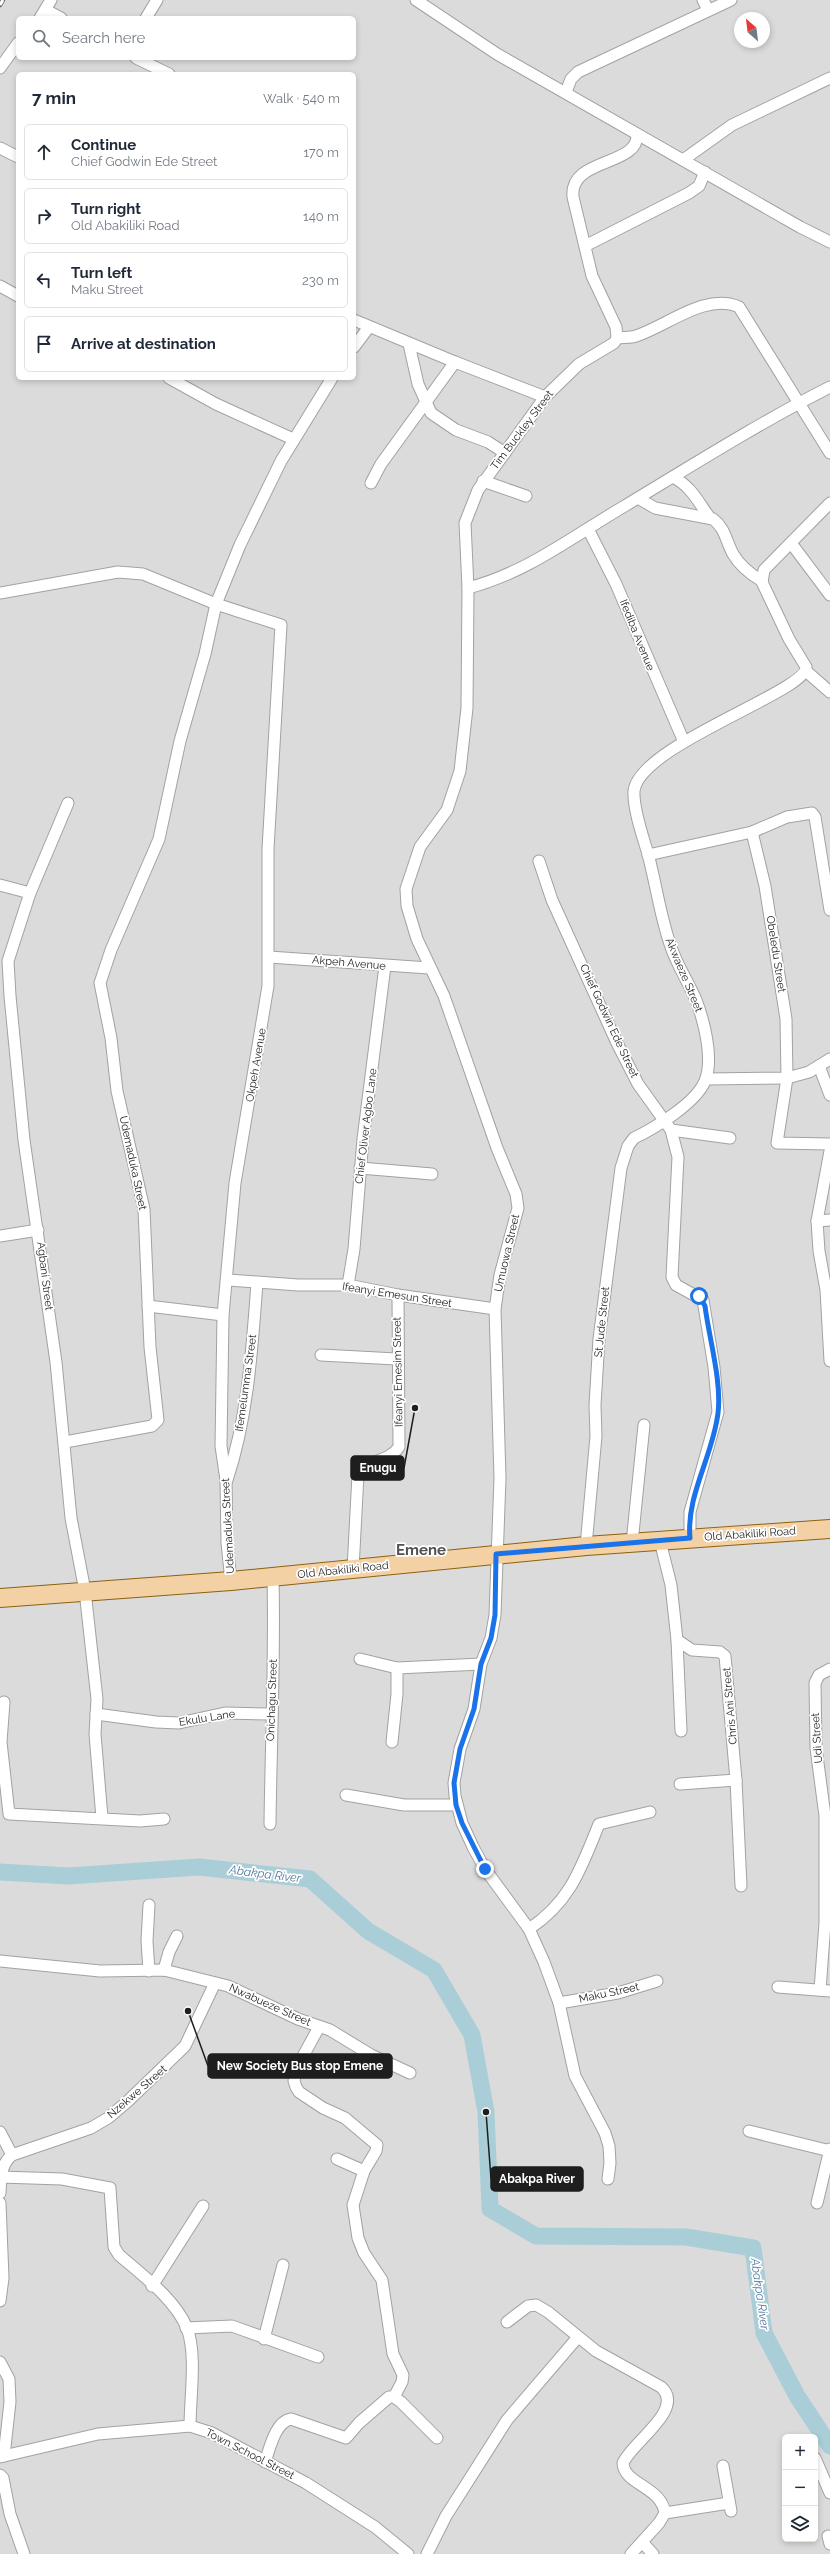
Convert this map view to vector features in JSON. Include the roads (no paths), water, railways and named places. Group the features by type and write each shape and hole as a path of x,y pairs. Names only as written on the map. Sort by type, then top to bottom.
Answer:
{"main road":[{"name":"Old Abakiliki Road","path":"0,1598 231,1582 496,1554 830,1528"}],"street":[{"path":"147,16 157,0"},
{"path":"416,0 497,54 566,92 800,228 830,242"},
{"path":"566,92 571,79 578,72 705,5 731,0"},
{"path":"46,9 58,16"},
{"path":"0,68 16,46"},
{"path":"140,60 165,72"},
{"path":"683,160 732,125 830,78"},
{"path":"636,134 636,141 630,149 582,174 574,183 573,197 592,276 616,327 617,338 636,336 697,309 718,303 730,303 739,307 800,402 830,453"},
{"path":"0,148 16,157"},
{"path":"585,246 689,193 699,186 705,172"},
{"path":"0,286 16,295"},
{"path":"356,321 409,344 545,397"},
{"path":"356,344 369,326"},
{"name":"Tim Buckley Street","path":"429,968 413,925 406,889 420,847 447,810 460,771 467,708 468,588 465,524 483,481 545,397 569,373 617,338"},
{"path":"409,344 425,403 431,412 456,430 488,442 505,453"},
{"path":"371,483 381,464 455,362"},
{"path":"173,380 216,404 293,439"},
{"name":"Udemaduka Street","path":"65,1442 152,1426 158,1420 148,1306 144,1208 117,1091 111,1038 100,983 112,950 159,839 180,741 205,654 216,604 240,545 293,439 331,380"},
{"path":"468,588 507,576 525,567 800,402 830,387"},
{"path":"673,477 684,483 694,493 710,518 720,525 733,554 748,573 762,581"},
{"path":"483,481 526,496"},
{"path":"638,498 655,508 710,518"},
{"path":"830,503 764,570 762,581 780,622 806,670 830,692"},
{"name":"Ifediba Avenue","path":"588,529 616,584 684,742"},
{"path":"791,543 830,595"},
{"path":"0,593 118,572 143,574 216,604"},
{"name":"Okpeh Avenue","path":"216,604 281,625 268,849 269,957 264,1014 235,1183 228,1235 228,1280"},
{"path":"684,742 748,706 780,692 806,670"},
{"name":"Akwaeze Street","path":"684,742 643,773 634,792 670,944 704,1023 707,1060 706,1080"},
{"path":"0,885 30,893 68,803"},
{"path":"648,855 752,832 787,817 812,812 815,817 830,910"},
{"name":"Obeledu Street","path":"752,832 766,886 786,1019 787,1078 777,1143 830,1144"},
{"name":"Chief Godwin Ede Street","path":"539,861 552,900 621,1050 638,1084 671,1130 678,1157 672,1277 676,1285 703,1300 718,1393 718,1412 712,1440 690,1512 690,1538"},
{"name":"Agbani Street","path":"30,893 8,961 24,1140 38,1230 65,1442 72,1524 85,1591"},
{"name":"Akpeh Avenue","path":"269,957 429,968"},
{"name":"Chief Oliver Agbo Lane","path":"348,1285 354,1249 360,1168 385,966"},
{"name":"Umuowa Street","path":"429,968 444,996 495,1141 516,1194 518,1208 515,1225 500,1275 495,1309 500,1478 496,1554"},
{"path":"664,1119 694,1097 706,1080 787,1078 809,1072 830,1059"},
{"path":"819,1066 830,1095"},
{"name":"St Jude Street","path":"586,1546 596,1436 595,1405 599,1339 621,1168 628,1146 634,1138 664,1119"},
{"path":"671,1130 730,1138"},
{"path":"830,1151 817,1221 819,1251 826,1290 830,1361"},
{"path":"360,1168 432,1174"},
{"path":"817,1221 830,1220"},
{"path":"0,1236 38,1230"},
{"name":"Udemaduka Street","path":"228,1280 223,1315 221,1446 226,1480 227,1543 231,1582"},
{"name":"Ifeanyi Emesun Street","path":"228,1280 257,1283 348,1285 398,1296 495,1309"},
{"name":"Ifemelumma Street","path":"226,1480 237,1450 247,1389 257,1283"},
{"name":"Ifeanyi Emesim Street","path":"353,1569 358,1475 365,1466 391,1457 399,1447 396,1359 398,1296"},
{"path":"148,1306 223,1315"},
{"path":"321,1355 396,1359"},
{"path":"632,1543 644,1425"},
{"path":"660,1541 671,1585 677,1640 681,1731"},
{"path":"496,1554 495,1615 491,1638 481,1664 474,1709 460,1749 454,1783 456,1805 485,1869 529,1929 559,2003 575,2076 605,2133 610,2163 608,2179"},
{"name":"Onichagu Street","path":"270,1824 271,1714 274,1680 273,1577"},
{"path":"85,1591 97,1699 95,1734 102,1818"},
{"name":"Chris Ani Street","path":"677,1640 692,1650 720,1652 725,1656 736,1780 741,1886"},
{"path":"360,1659 397,1668 481,1664"},
{"path":"392,1742 398,1694 397,1668"},
{"name":"Udi Street","path":"825,1990 824,1816 816,1748 815,1712 816,1678 822,1672 830,1669"},
{"path":"4,1702 1,1742 9,1814 140,1821 164,1819"},
{"name":"Ekulu Lane","path":"96,1714 156,1722 179,1723 225,1713 271,1714"},
{"path":"680,1784 736,1780"},
{"path":"346,1795 397,1804 456,1805"},
{"path":"529,1929 552,1910 576,1881 599,1824 650,1812"},
{"path":"149,1905 147,1952 149,1971"},
{"path":"164,1970 169,1952 177,1936"},
{"name":"Nwabueze Street","path":"0,1960 100,1971 164,1970 215,1983 242,1992 319,2027 330,2030 371,2055 410,2073"},
{"name":"Maku Street","path":"559,2003 630,1990 657,1981"},
{"name":"Nzekwe Street","path":"12,2155 91,2128 113,2114 185,2046 215,1983"},
{"path":"778,1987 825,1990"},
{"path":"319,2027 296,2069 294,2081 299,2092 345,2118 377,2145 376,2151 364,2171 353,2205 354,2224 364,2253 382,2280 393,2354 403,2378 394,2397"},
{"path":"750,2131 830,2150 816,2203"},
{"path":"0,2132 12,2155 6,2160 0,2177 0,2193"},
{"path":"337,2159 364,2171"},
{"path":"0,2177 62,2179 110,2188 114,2247 119,2255 175,2309 186,2328 191,2346 190,2426"},
{"path":"0,2203 3,2278 0,2301"},
{"path":"152,2286 203,2206"},
{"path":"264,2339 283,2265"},
{"path":"508,2322 528,2306 536,2305 548,2312 604,2356 661,2387 669,2396 669,2402 663,2414 631,2450 623,2463 628,2476 654,2493 665,2514"},
{"path":"186,2328 232,2326 250,2331 264,2339 318,2357"},
{"path":"427,2554 446,2516 507,2420 578,2337"},
{"path":"0,2362 9,2379 10,2402 2,2457"},
{"path":"265,2462 279,2427 286,2420 291,2418 346,2438 373,2409 389,2397 394,2397 437,2438"},
{"name":"Town School Street","path":"2,2457 98,2434 190,2426 212,2433 325,2495 375,2527 408,2554"},
{"path":"818,2465 830,2493"},
{"path":"631,2554 643,2543 665,2514 730,2507 723,2466"},
{"path":"0,2475 3,2478 10,2514 24,2554"},
{"path":"643,2543 653,2554"}],"waterway":[{"name":"Abakpa River","path":"0,1872 68,1876 199,1867 310,1879 368,1931 434,1970 472,2035 486,2112 490,2209 536,2236 686,2237 753,2248 764,2333 797,2396 830,2446"}],"railway":[{"path":"0,5 3,0"}],"place":[{"name":"Enugu","path":"415,1408"},
{"name":"New Society Bus stop Emene","path":"188,2011"},
{"name":"Abakpa River","path":"486,2112"}],"district":[{"name":"Emene","path":"421,1550"}]}
